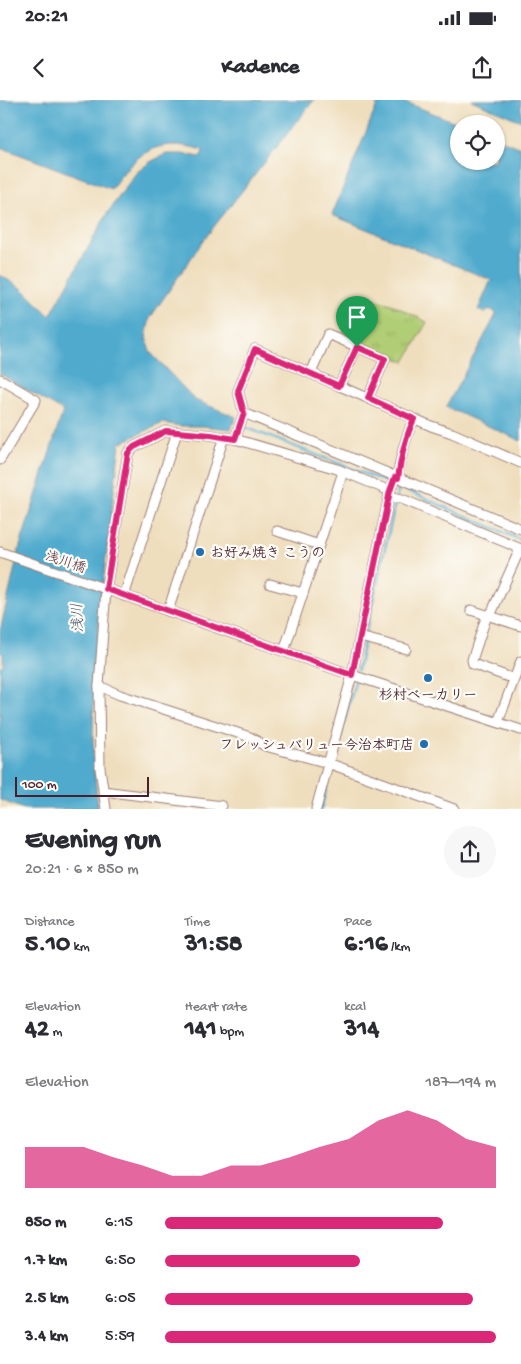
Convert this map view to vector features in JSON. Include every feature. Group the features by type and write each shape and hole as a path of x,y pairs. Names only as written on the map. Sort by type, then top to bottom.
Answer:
{"street":[{"path":"311,373 328,334 385,359 368,398"},
{"path":"339,386 357,347"},
{"path":"236,436 243,415 238,391 255,349 414,419 452,433 521,463"},
{"path":"0,379 36,400 0,460"},
{"path":"243,415 521,529"},
{"path":"316,809 352,675 390,492 396,478 407,433 414,419"},
{"path":"106,809 100,768 99,686 104,588 128,453 134,447 166,431 224,437 236,436 343,472 520,549 489,616 472,660 473,664 514,679"},
{"path":"124,596 177,432"},
{"path":"168,611 224,437"},
{"path":"284,651 343,472"},
{"path":"277,532 319,545"},
{"name":"浅川橋","path":"0,552 352,675 521,730"},
{"path":"270,584 303,593"},
{"path":"471,610 521,626"},
{"path":"360,637 406,649"},
{"path":"498,722 521,661"},
{"path":"99,686 120,695 250,737 265,746 328,763 454,809"},
{"path":"103,791 222,806"}],"green space":[{"path":"360,295 391,304 427,322 405,362 342,335"}],"water":[{"name":"浅川","path":"0,100 314,100 205,238 150,318 146,337 150,352 195,400 236,417 231,429 163,423 120,443 102,590 96,663 93,737 98,809 24,809 0,800 0,666 3,666 3,654 0,652 0,631 20,546 63,411 0,374 0,275 23,289 50,316 108,212 136,173 150,162 166,154 201,157 203,150 172,145 149,151 139,157 120,176 111,189 0,147"},
{"path":"379,100 400,100 450,120 450,170 505,170 505,142 521,148 521,441 446,407 496,315 490,309 485,313 478,310 491,280 332,215"},
{"path":"471,100 521,100 521,121"}],"waterway":[{"path":"242,426 399,487 521,540"},
{"path":"365,636 399,487"},
{"path":"358,670 364,641"},
{"path":"334,762 356,678"},
{"path":"321,809 332,767"}],"place":[{"name":"お好み焼き こうの","path":"200,552"},
{"name":"杉村ベーカリー","path":"428,678"},
{"name":"フレッシュバリュー今治本町店","path":"424,744"}],"route":[{"path":"357,347 385,359 368,398 414,419 407,433 401,455 398,478 395,477 390,491 352,675 106,589 126,459 128,453 134,447 166,431 235,439 244,413 238,391 255,349 339,386 357,347"}]}
